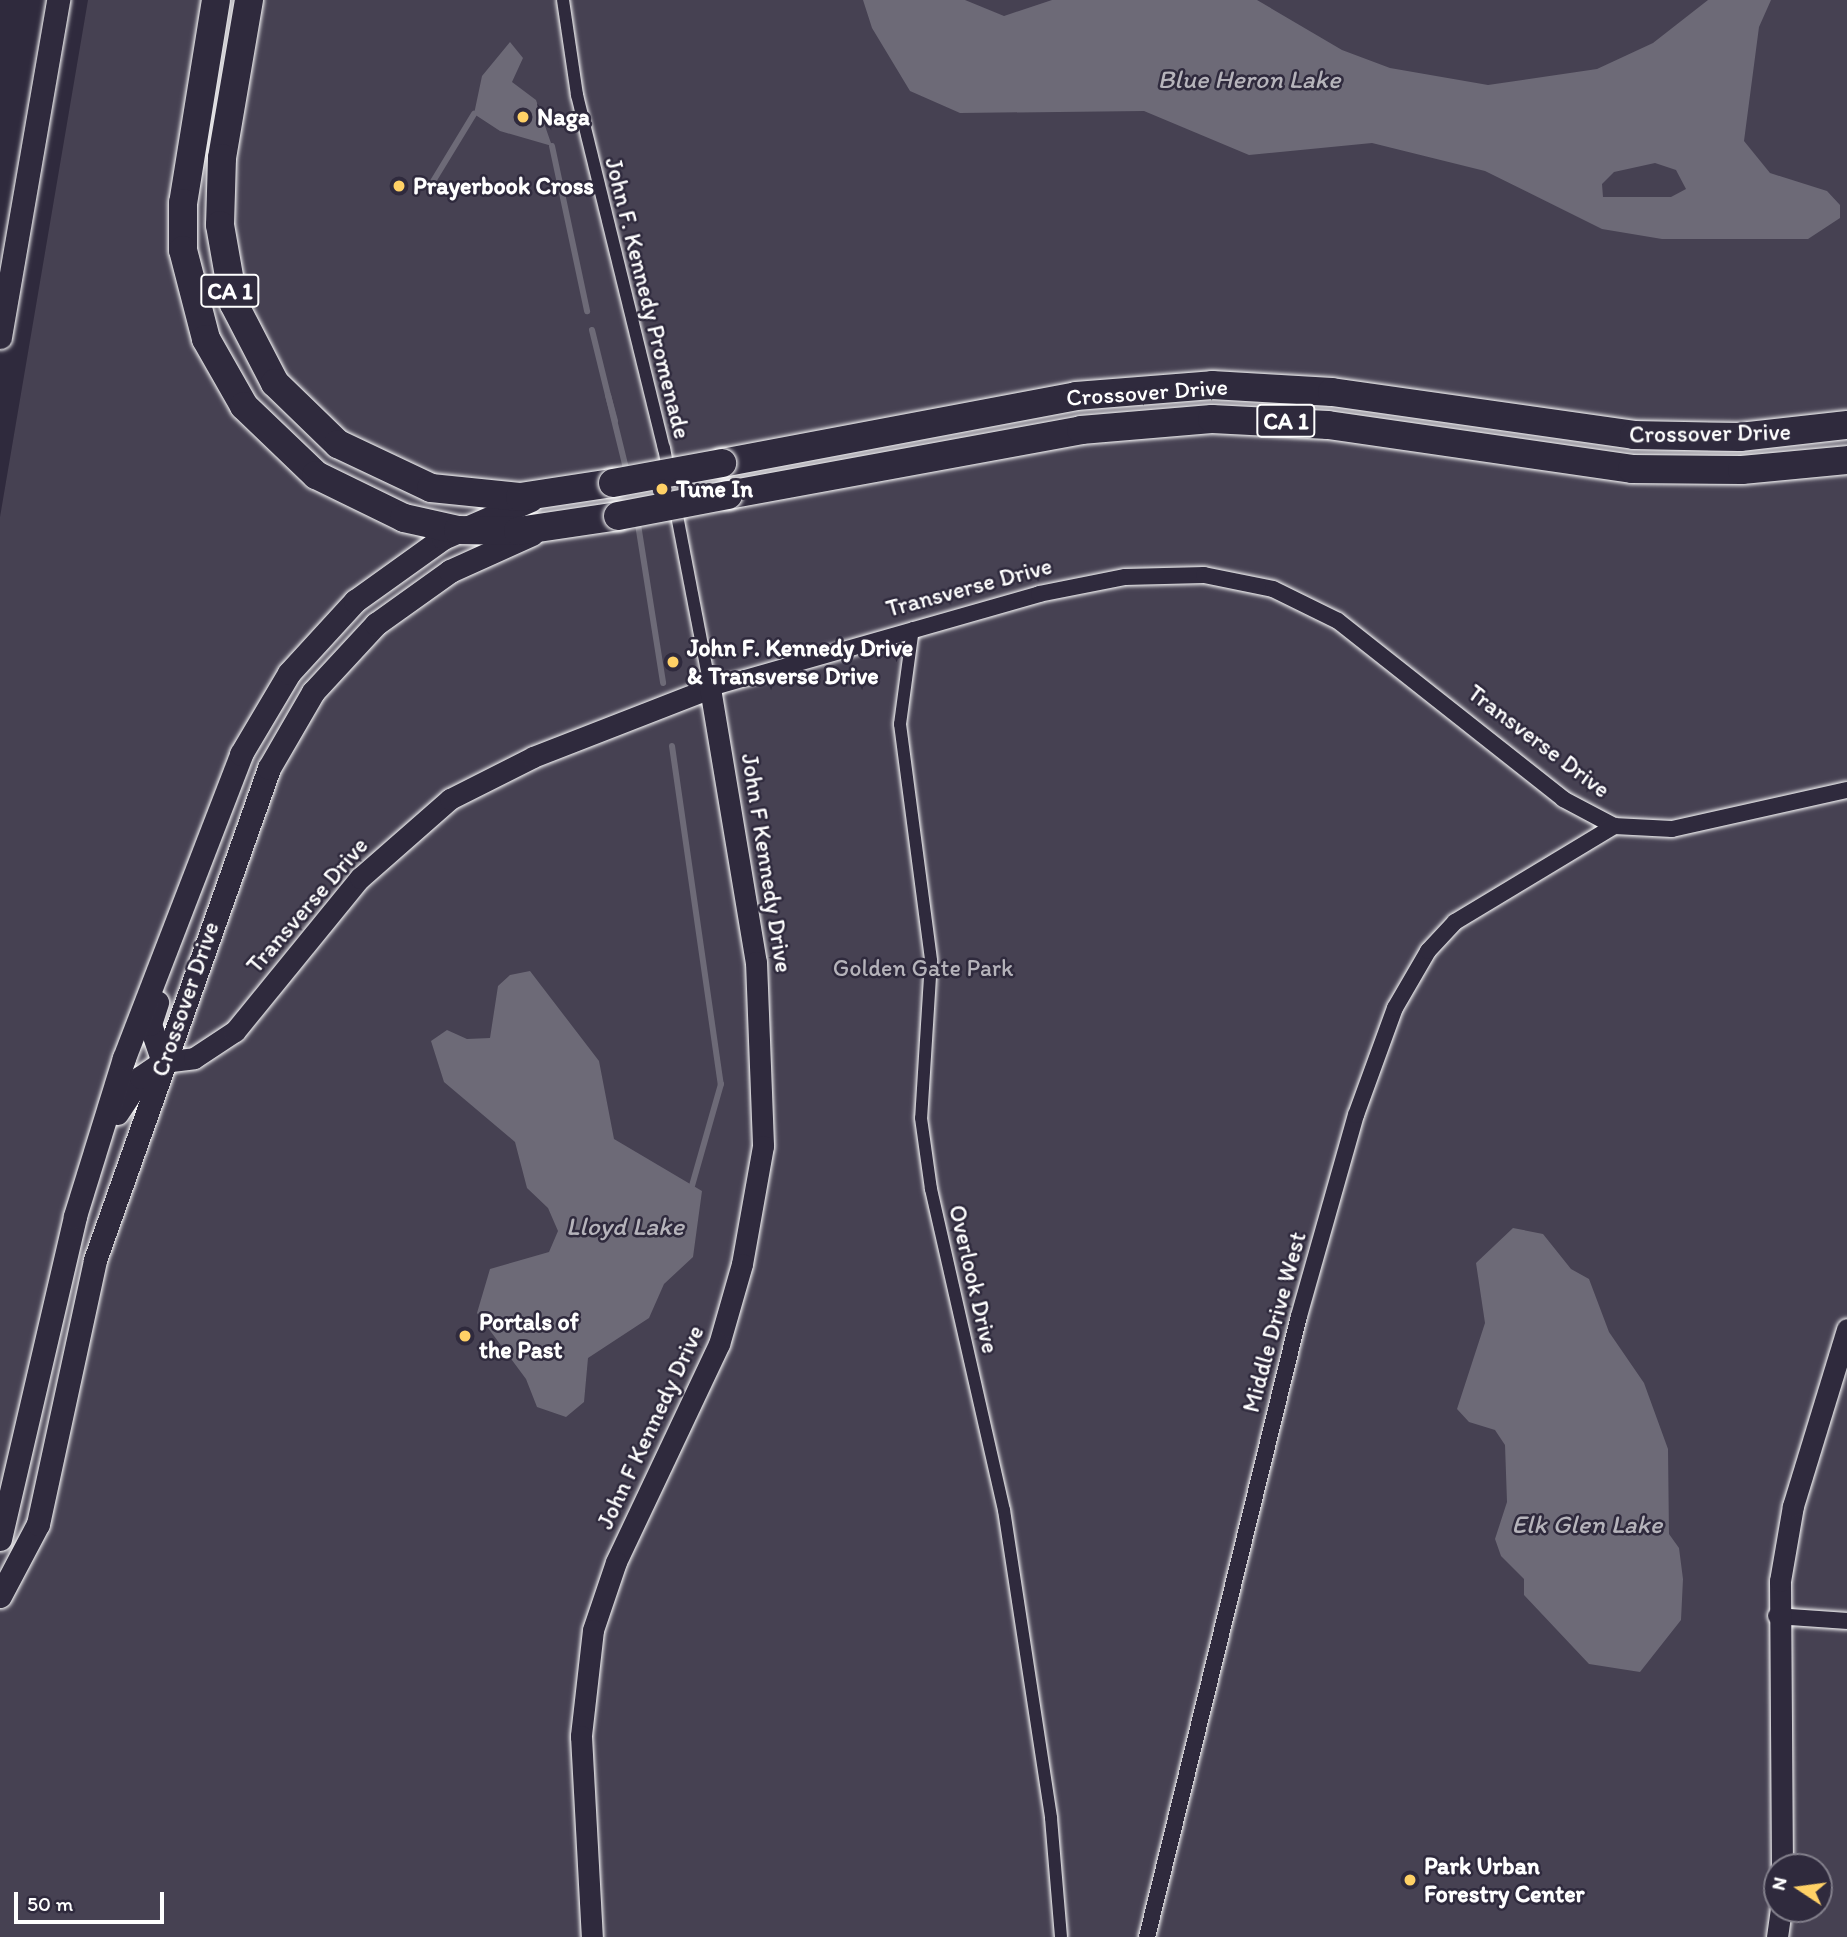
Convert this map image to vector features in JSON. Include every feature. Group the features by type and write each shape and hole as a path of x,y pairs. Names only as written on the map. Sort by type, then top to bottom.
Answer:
{"highway":[{"name":"CA 1","path":"216,0 181,227 191,295 206,339 244,406 296,461 359,501 458,530"},
{"name":"CA 1","path":"249,0 222,158 219,225 228,285 262,364 320,431 375,466 454,493 547,495"},
{"name":"Crossover Drive","path":"547,495 1076,396 1212,385 1332,392 1634,435 1740,436 1847,425"},
{"name":"Crossover Drive","path":"458,530 552,528 1082,430 1212,419 1328,425 1644,470 1742,470 1847,460"}],"main road":[{"path":"0,337 9,234 58,0"},
{"name":"Crossover Drive","path":"0,1539 75,1216 170,938 241,754 289,673 372,586 458,530 547,495"},
{"name":"Crossover Drive","path":"0,1596 38,1524 84,1302 163,1062 260,788 313,692 410,597 473,559 552,528"},
{"path":"75,1216 126,1094 163,1062 150,1024 170,938"}],"street":[{"name":"John F. Kennedy Promenade","path":"563,0 577,95 662,437 710,688"},
{"name":"Transverse Drive","path":"163,1062 194,1058 235,1031 360,878 450,799 533,757 710,688 914,628 1125,577 1180,574 1252,583 1304,603 1360,635 1563,799 1614,826 1672,829 1847,790"},
{"name":"Overlook Drive","path":"914,628 900,724 931,961 921,1118 931,1189 1004,1510 1051,1818 1061,1937"},
{"name":"John F Kennedy Drive","path":"592,1937 581,1724 593,1630 617,1562 719,1344 742,1264 762,1146 765,1060 756,962 710,688"},
{"name":"Middle Drive West","path":"1147,1937 1298,1316 1356,1115 1395,1008 1428,951 1455,922 1614,826"},
{"path":"1782,1853 1776,1616 1793,1506 1847,1329"},
{"path":"1776,1616 1847,1621"}],"green space":[{"name":"Golden Gate Park","path":"88,0 1847,0 1847,1937 0,1937 0,517"}],"water":[{"name":"Blue Heron Lake","path":"863,0 965,0 1004,16 1052,0 1257,0 1342,50 1390,68 1488,85 1597,69 1653,43 1708,0 1771,0 1759,27 1744,141 1770,173 1827,191 1840,205 1840,218 1808,239 1662,239 1602,229 1485,171 1372,143 1249,155 1144,111 960,113 910,91 872,28","holes":["1655,163 1676,170 1686,189 1671,197 1603,197 1602,184 1614,172"]},
{"path":"510,42 523,58 512,82 536,100 552,146 500,131 474,114 482,76"},
{"name":"Lloyd Lake","path":"530,971 599,1061 614,1139 702,1191 693,1257 664,1284 649,1318 588,1358 584,1402 566,1417 537,1407 526,1379 477,1313 490,1269 549,1252 558,1231 548,1208 527,1188 515,1142 444,1082 431,1041 447,1030 467,1039 490,1038 498,986 510,975"},
{"name":"Elk Glen Lake","path":"1513,1228 1543,1234 1571,1269 1589,1279 1609,1332 1644,1383 1668,1449 1669,1534 1679,1548 1683,1579 1681,1620 1640,1672 1589,1664 1524,1595 1524,1579 1501,1556 1495,1539 1507,1502 1505,1445 1495,1430 1469,1422 1457,1409 1485,1323 1476,1263"}],"waterway":[{"path":"429,188 474,114"},
{"path":"552,146 587,311"},
{"path":"592,330 627,473"},
{"path":"608,395 615,421"},
{"path":"637,518 663,683"},
{"path":"672,746 721,1084 692,1186"}],"place":[{"name":"Naga","path":"523,117"},
{"name":"Prayerbook Cross","path":"399,186"},
{"name":"Tune In","path":"662,489"},
{"name":"John F. Kennedy Drive & Transverse Drive","path":"673,662"},
{"name":"Portals of the Past","path":"465,1336"},
{"name":"Park Urban Forestry Center","path":"1410,1880"}]}
